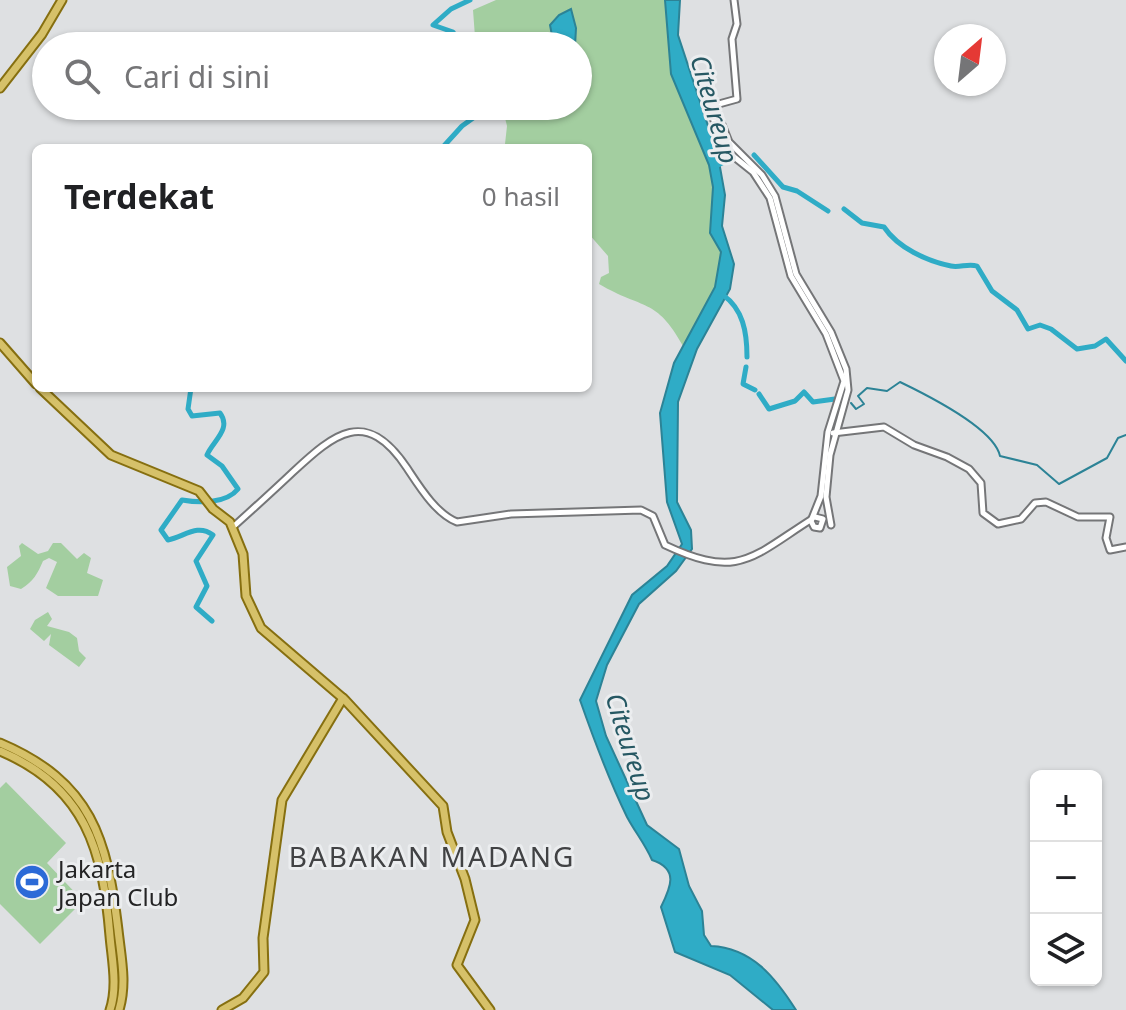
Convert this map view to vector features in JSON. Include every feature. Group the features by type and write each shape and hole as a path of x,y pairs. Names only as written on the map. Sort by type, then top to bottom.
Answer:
{"main road":[{"path":"43,32 62,0"},
{"path":"0,88 32,47"},
{"path":"0,343 32,379"},
{"path":"44,392 111,455 205,497 209,505 233,527 243,554 246,596 261,628 340,696 443,806 447,832 465,879 475,920 457,965 490,1010"},
{"path":"222,1010 243,998 264,972 263,938 282,800 340,696"},
{"path":"0,743 44,771 97,839 110,867 124,986 121,1010"},
{"path":"0,751 44,771"},
{"path":"97,839 106,889 114,986 110,1010"},
{"path":"114,986 124,986"},
{"path":"113,998 124,986"}],"street":[{"path":"711,106 737,99 732,39 737,24 734,0"},
{"path":"711,106 736,150 762,175 775,196 796,274 831,332 846,369 848,390 831,433 826,497 831,525"},
{"path":"711,106 728,152 753,172 770,198 791,276 826,334 841,371 844,389 831,433 821,496 814,518 815,528"},
{"path":"831,433 884,427 914,445 937,452 969,469 981,483 983,513 998,524 1021,519 1035,503 1046,502 1078,517 1110,517 1106,538 1110,550 1126,547"},
{"path":"233,527 328,440 355,432 371,436 388,446 441,512 453,521 473,522 511,514 641,510 653,516 663,544 723,564 760,556 814,518"},
{"path":"791,532 822,527 824,522 814,518"}],"green space":[{"path":"496,0 665,0 671,74 709,165 713,187 710,233 721,252 715,287 683,346 665,319 656,312 599,284 601,277 609,273 608,256 592,238 592,144 505,144 506,120 592,120 592,32 475,32 473,10"},
{"path":"22,543 38,554 48,551 53,543 61,543 77,559 84,553 91,558 87,573 103,580 98,596 58,596 46,588 57,562 49,558 43,561 35,577 21,589 10,586 7,567 21,556 19,546"},
{"path":"48,612 52,619 47,626 69,632 77,638 79,651 86,658 79,667 49,645 51,634 44,641 30,629 35,620"},
{"name":"Jakarta Japan Club","path":"6,782 66,843 47,863 83,901 40,944 0,904 0,788"}],"water":[{"path":"665,0 680,0 678,35 718,156 725,195 722,226 734,264 730,289 697,349 678,402 677,502 691,530 692,549 676,571 639,604 607,665 596,701 606,736 647,825 679,849 689,886 702,911 704,935 711,946 739,952 761,966 780,986 796,1010 773,1010 730,975 675,952 661,907 670,886 669,874 666,868 652,860 627,817 580,700 632,595 667,566 682,544 667,502 660,413 674,363 715,287 721,252 710,233 713,187 709,165 671,74"},
{"path":"571,9 576,32 551,32 550,25 559,15"}],"waterway":[{"path":"453,32 433,25 451,9 470,0"},
{"path":"446,144 470,120"},
{"name":"Citeureup","path":"754,155 783,187 797,191 828,211"},
{"name":"Citeureup","path":"716,166 736,156"},
{"path":"844,209 862,223 884,227 905,247 932,261 951,266 977,266 992,291 1017,310 1028,329 1040,325 1051,329 1077,349 1095,346 1106,339 1126,361"},
{"path":"723,295 739,314 747,357"},
{"path":"746,367 743,384 755,390"},
{"path":"851,403 856,409 864,404 858,396 867,388 887,391 900,382 973,424 986,434 1000,456 1037,465 1059,484 1107,458 1118,438 1126,435"},
{"path":"190,392 188,409 192,416 220,413 223,419 223,430 207,455 222,466 238,489 219,500 182,500 161,530 168,540 201,530 213,535 196,561 207,586 196,607 212,621"},
{"path":"759,394 769,409 795,401 804,392 813,402 835,399"}],"place":[{"name":"Jakarta Japan Club","path":"32,882"}],"district":[{"name":"BABAKAN MADANG","path":"432,856"}]}
